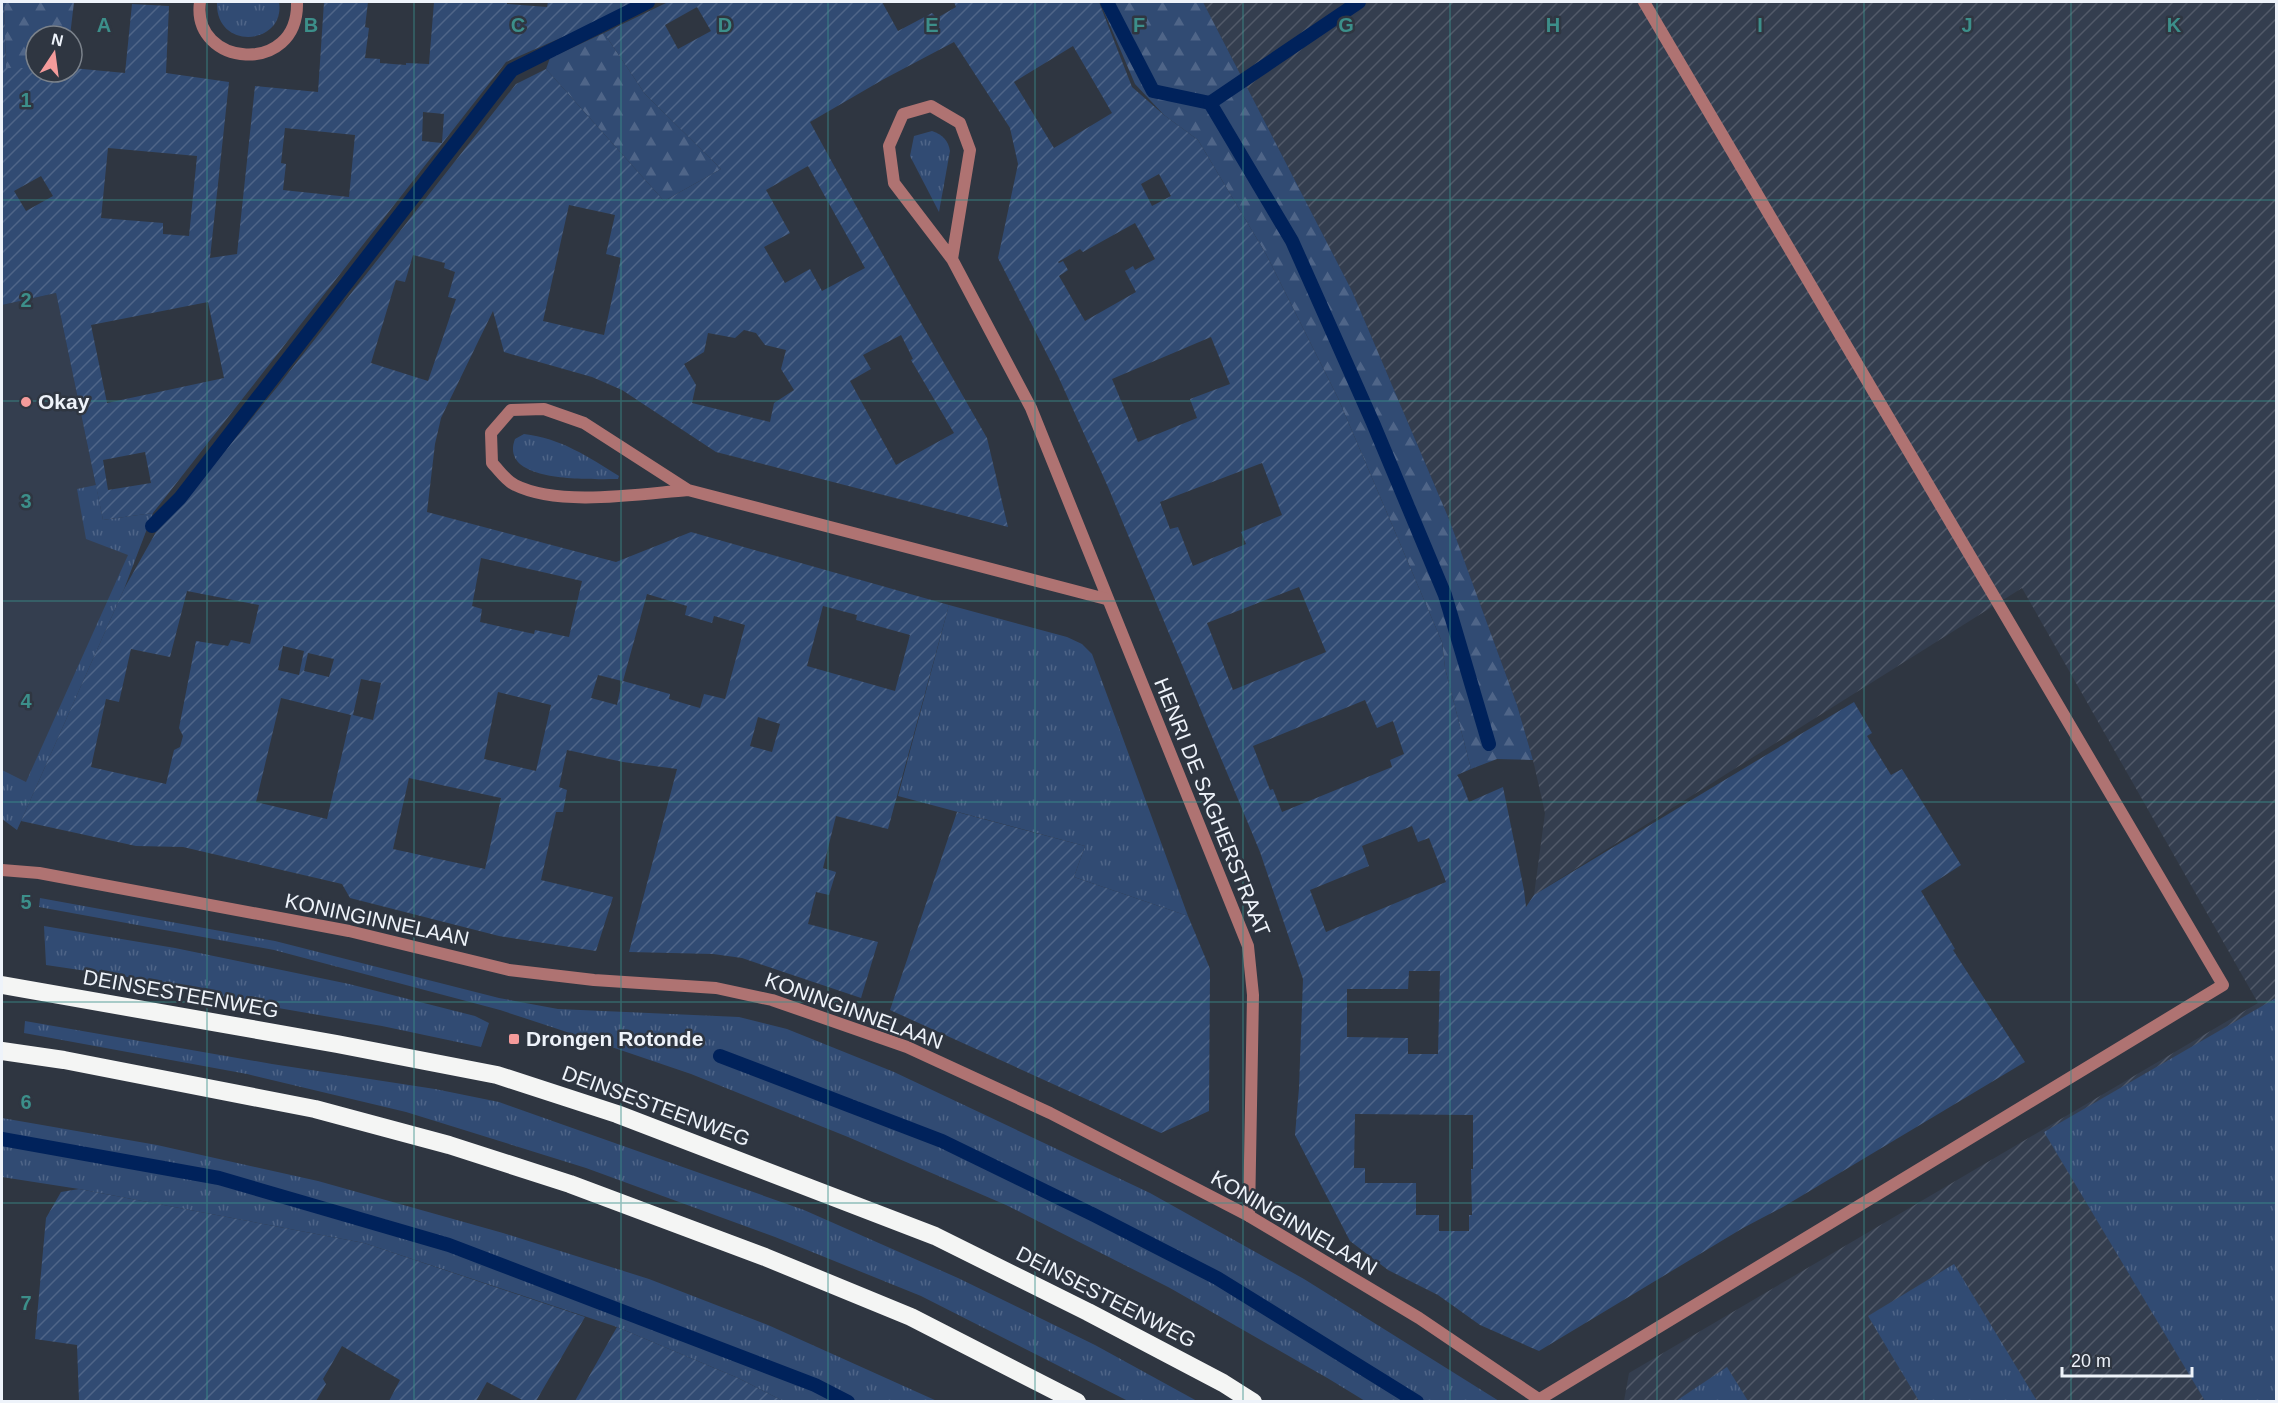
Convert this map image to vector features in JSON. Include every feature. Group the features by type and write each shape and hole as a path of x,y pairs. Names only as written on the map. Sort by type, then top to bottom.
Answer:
{"highway":[{"name":"DEINSESTEENWEG","path":"2,985 338,1044 497,1075 617,1113 935,1236 1099,1317 1253,1401"},
{"path":"2,1051 64,1060 315,1109 448,1145 570,1184 765,1257 911,1317 1077,1401"}],"street":[{"path":"200,2 202,24 210,38 222,48 238,55 254,56 270,51 283,42 293,29 298,14 297,2"},
{"path":"1541,1400 2223,985 1644,2"},
{"name":"HENRI DE SAGHERSTRAAT","path":"952,260 970,150 960,123 931,106 903,114 889,146 894,183 952,260 1031,408 1106,599 1248,946 1253,995 1249,1216"},
{"path":"688,490 610,496 551,497 513,485 492,463 491,433 511,410 544,409 584,423 688,490 1106,599"},
{"name":"KONINGINNELAAN","path":"2,870 39,873 350,931 509,970 594,980 716,988 772,1000 907,1047 1050,1113 1249,1216 1419,1318 1541,1400"}],"shaded area":[{"path":"1203,2 2276,2 2276,1401 1624,1401 1629,1373 2258,1003 2022,588 1534,895 1545,813 1517,705 1449,519 1352,291"},
{"path":"56,293 103,520 153,513 124,589 17,830 2,818 2,305"}],"green space":[{"path":"2,2 4,2 6,68 24,68 24,84 84,84 84,69 125,73 132,4 169,6 166,73 229,82 210,258 237,254 255,86 318,92 324,2 368,2 365,27 369,28 365,58 380,59 380,63 406,65 406,63 429,64 434,2 507,2 507,4 547,7 548,2 635,2 506,62 153,513 103,520 56,293 2,305","holes":["423,112 444,114 442,143 422,141","285,128 355,135 349,197 283,190 286,164 281,163","108,148 197,156 189,236 163,234 163,223 101,218","41,176 53,196 26,211 14,191","208,302 224,378 107,403 91,325","145,452 151,483 108,490 103,460"]},
{"path":"4,2 74,2 71,24 24,24 24,68 6,68"},
{"path":"217,2 279,2 278,16 272,27 262,34 250,37 238,35 227,29 219,18"},
{"path":"668,2 882,2 898,31 932,13 937,18 956,7 954,2 1099,2 1132,87 1198,140 1266,254 1338,398 1442,642 1445,668 1471,769 1457,775 1469,802 1503,787 1526,907 1534,895 1854,702 1872,733 1867,736 1891,775 1902,769 1961,865 1921,891 1955,949 1953,950 2025,1062 1539,1351 1480,1325 1438,1295 1388,1270 1350,1241 1295,1135 1303,979 1260,852 1108,487 1058,376 998,258 1018,164 1010,128 954,42 810,122 987,438 1008,527 716,452 622,390 592,377 504,352 493,311 441,418 435,444 427,512 616,562 691,532 949,605 888,829 836,816 823,868 836,872 829,895 816,892 808,924 878,942 861,998 742,958 713,954 629,952 677,769 623,762 567,750 559,787 567,790 563,812 556,812 541,880 613,897 596,951 499,936 350,898 342,884 183,847 136,846 21,821 124,589 156,532 278,386 516,84 546,69 664,201 721,169 645,94 604,33","holes":["697,7 711,31 678,49 665,25","1073,46 1112,113 1054,148 1014,82","808,166 865,268 822,291 810,269 785,283 764,247 790,233 766,190","1159,174 1171,196 1152,206 1141,184","569,205 615,215 606,254 621,258 604,335 543,321","1135,223 1155,259 1135,270 1133,266 1125,271 1136,292 1085,321 1059,276 1068,270 1063,261 1059,263 1080,249 1083,252","413,255 445,263 444,268 455,272 448,297 456,299 428,381 371,363 396,280 405,282","744,330 756,333 765,345 786,350 781,369 794,390 774,403 770,422 692,403 696,385 684,364 704,352 708,333 735,338","901,335 913,359 911,360 954,433 896,465 850,381 871,369 863,355","1211,337 1230,384 1190,399 1197,418 1138,442 1112,379","1262,463 1282,515 1241,532 1246,544 1193,566 1178,527 1170,529 1160,502","481,558 582,581 569,637 535,630 534,634 480,622 482,609 472,606","1299,587 1326,652 1233,690 1207,623","187,591 259,605 250,644 231,640 228,646 196,641 179,728 183,736 180,747 174,750 166,784 91,767 106,699 119,702 131,649 170,657","647,594 687,606 685,615 712,623 714,616 745,625 725,699 704,694 700,708 669,699 670,694 623,681","823,606 857,615 856,620 910,635 895,691 807,666","283,646 304,651 299,675 278,670","308,653 334,659 329,677 304,671","598,675 622,681 617,705 591,698","361,679 381,683 373,720 353,715","498,692 551,705 536,771 484,759","281,698 351,715 327,819 256,802","1365,700 1377,728 1393,721 1404,754 1390,760 1392,767 1282,812 1273,789 1270,790 1253,746","758,717 780,724 772,752 750,746","409,778 501,798 485,869 393,849","1412,826 1418,842 1429,838 1446,882 1326,932 1310,890 1369,866 1362,846","1409,971 1440,971 1438,1054 1408,1054 1408,1038 1347,1037 1347,989 1408,989","1355,1114 1473,1115 1472,1215 1469,1215 1469,1231 1439,1231 1439,1215 1416,1215 1416,1183 1365,1183 1365,1168 1354,1168"]},
{"path":"1100,2 1203,2 1352,291 1449,519 1517,705 1533,760 1497,759 1471,769 1445,668 1442,642 1338,398 1266,254 1198,140 1164,115 1135,84"},
{"path":"604,33 645,94 721,169 664,201 546,69 550,58"},
{"path":"932,131 944,138 950,151 939,212 910,156 914,136"},
{"path":"524,434 537,436 574,449 619,476 618,479 570,478 533,471 520,464 513,454 515,439"},
{"path":"96,485 103,520 153,513 124,589 17,830 2,819 2,770 26,782 128,555 86,539 77,489"},
{"path":"949,605 1067,637 1082,644 1092,654 1188,916 1074,877 1085,846 898,796"},
{"path":"957,812 1085,846 1074,877 1188,916 1210,969 1209,1111 1161,1133 890,1010"},
{"path":"40,898 275,941 499,998 558,1009 739,1017 787,1029 894,1072 1150,1193 1304,1279 1499,1401 1365,1401 1170,1288 1006,1205 848,1137 691,1074 500,1010 274,950 39,907"},
{"path":"44,926 175,948 349,984 475,1016 489,1023 481,1047 134,978 46,965"},
{"path":"2276,998 2276,1401 2205,1401 2044,1132"},
{"path":"25,1021 272,1064 435,1089 499,1102 804,1210 958,1278 1095,1345 1197,1401 1128,1401 921,1296 775,1237 586,1168 406,1112 247,1074 24,1033"},
{"path":"2,1118 157,1145 318,1181 503,1233 649,1279 768,1325 937,1401 783,1401 738,1378 617,1327 364,1243 79,1189 2,1177"},
{"path":"79,1189 364,1243 585,1317 536,1401 524,1401 487,1382 476,1401 389,1401 400,1380 342,1346 323,1379 326,1384 316,1401 79,1401 77,1345 35,1339 46,1218 61,1192"},
{"path":"1954,1264 2037,1401 1919,1401 1868,1316"},
{"path":"617,1327 738,1378 783,1401 575,1401"},
{"path":"1727,1367 1748,1401 1676,1401"}],"waterway":[{"path":"152,526 180,498 512,70 648,2"},
{"path":"1107,2 1153,91 1210,103"},
{"path":"1359,2 1210,103 1292,241 1373,423 1445,595 1489,744"},
{"path":"720,1056 942,1141 1094,1215 1217,1278 1417,1402"},
{"path":"2,1139 219,1178 449,1245 815,1385 848,1402"}],"place":[{"name":"Okay","path":"26,402"},
{"name":"Drongen Rotonde","path":"514,1039"}]}
